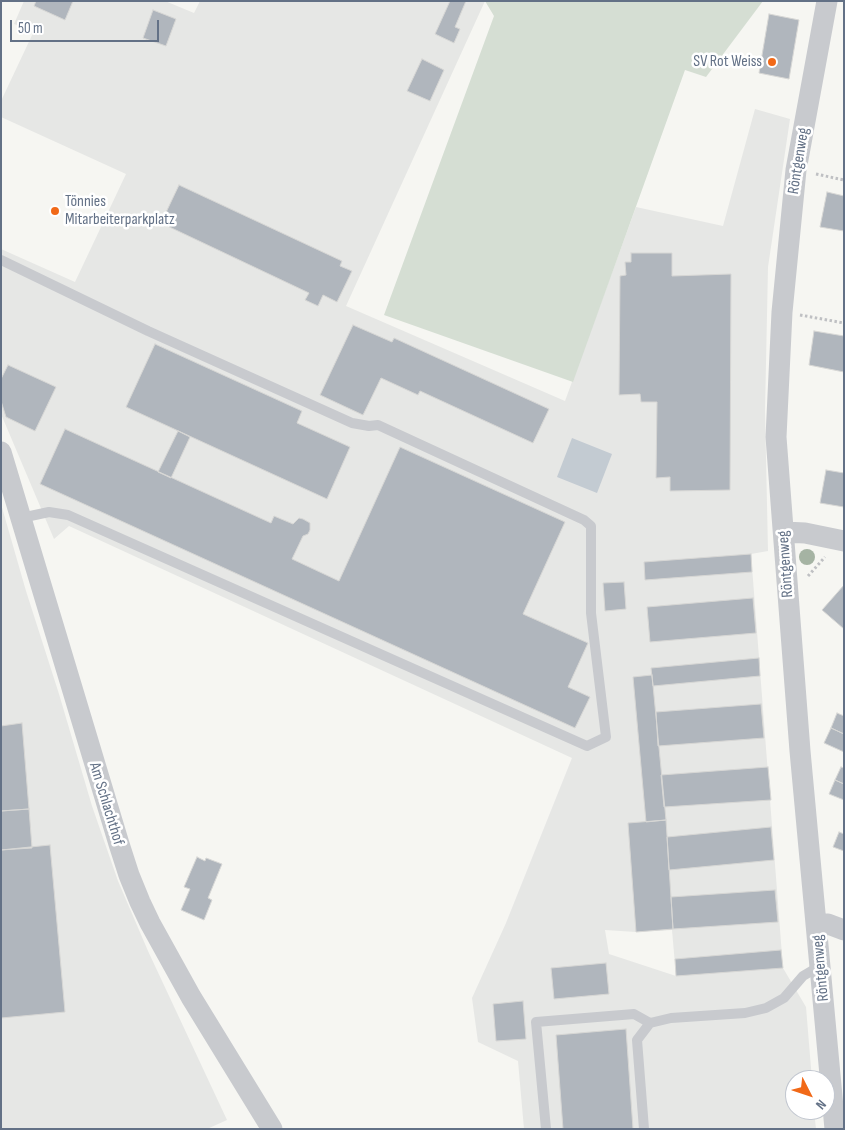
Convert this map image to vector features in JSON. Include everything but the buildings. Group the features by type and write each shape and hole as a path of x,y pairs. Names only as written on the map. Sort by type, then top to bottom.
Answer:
{"street":[{"name":"Röntgenweg","path":"827,1 796,170 782,312 776,437 800,751 836,1129"},
{"name":"Am Schlachthof","path":"1,452 118,844 140,902 191,997 272,1129"},
{"path":"784,532 805,533 842,540"},
{"path":"817,924 828,924 844,930"}],"lane":[{"path":"1,260 148,331 352,423 369,426 378,425 584,520 591,526 591,613 606,737 587,746 68,515 49,512 21,518"},
{"path":"644,1129 637,1040 650,1023 671,1018 745,1013 766,1008 784,998 803,976 820,966"},
{"path":"546,1129 536,1022 634,1014 650,1023"}],"path":[{"path":"796,170 844,180"},
{"path":"782,312 844,323"},
{"path":"789,596 842,540"}],"shaded area":[{"path":"24,1 165,1 194,13 200,1 485,1 346,306 565,401 636,207 723,226 755,109 790,119 768,267 765,411 768,551 751,554 783,968 806,1007 811,1070 785,1070 785,1120 815,1120 816,1129 524,1129 518,1061 478,1042 472,998 506,923 572,758 69,526 54,539 1,414 1,249 75,282 126,174 1,117 1,101 34,31 14,24","holes":["605,930 636,932 672,930 676,976 609,954"]},
{"path":"485,1 763,1 706,77 685,70 573,382 384,315 494,16"},
{"path":"572,438 612,454 597,493 557,477"},
{"path":"1,504 92,806 118,881 148,951 227,1120 207,1129 1,1129"}],"place":[{"name":"SV Rot Weiss","path":"772,62"},
{"name":"Tönnies Mitarbeiterparkplatz","path":"55,211"}]}
